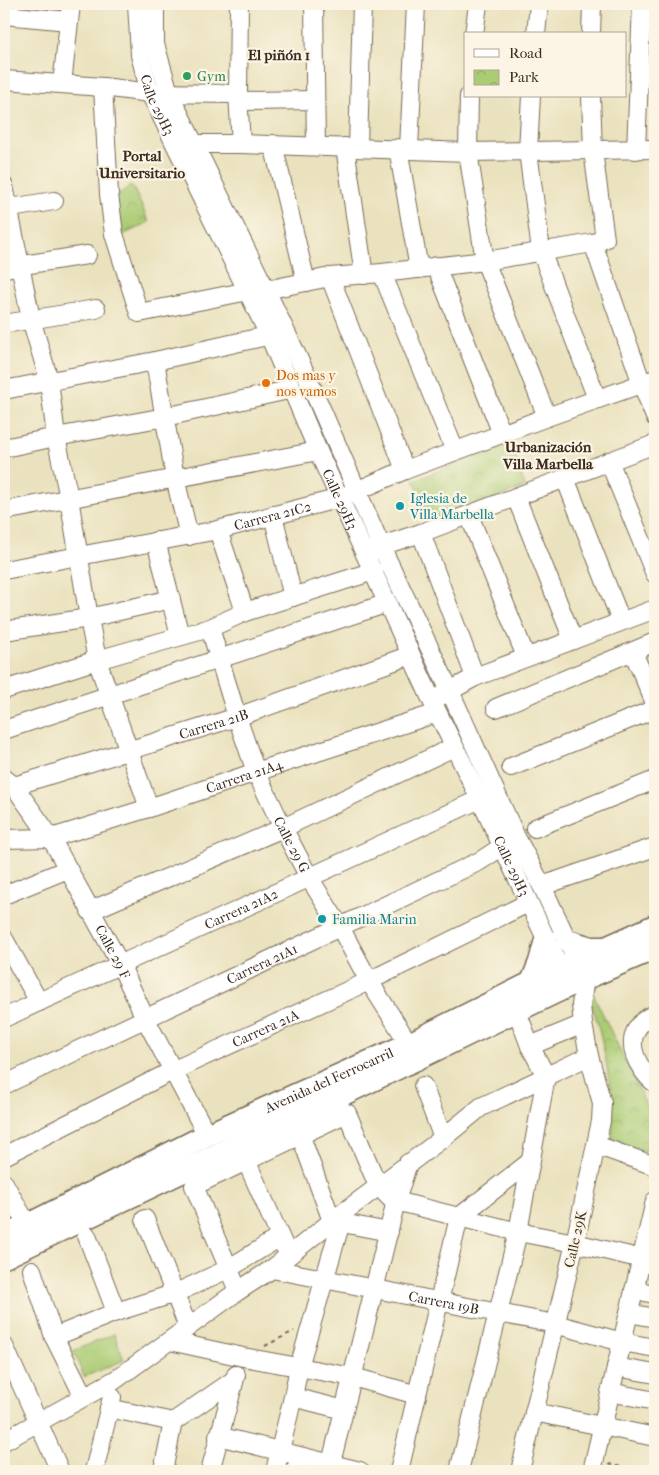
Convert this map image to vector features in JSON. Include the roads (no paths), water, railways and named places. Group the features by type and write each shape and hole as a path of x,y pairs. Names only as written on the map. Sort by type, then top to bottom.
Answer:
{"main road":[{"name":"Avenida del Ferrocarril","path":"4,1237 207,1135 409,1044 567,963 655,926"},
{"name":"Avenida del Ferrocarril","path":"4,1257 517,1011 567,963 655,948"},
{"path":"532,982 540,962 567,963"}],"street":[{"name":"Calle 29H3","path":"137,4 140,55 150,93 186,148 266,290 293,389 318,451 340,498 373,550 450,691 509,842 528,903 567,963"},
{"name":"Calle 29H3","path":"155,4 155,44 186,148 248,291 277,333 356,490 373,550 374,571 435,707 480,799 542,886 567,963"},
{"path":"239,4 238,97 241,144"},
{"path":"314,4 316,146"},
{"path":"362,4 352,147 364,275"},
{"path":"416,4 404,148 427,268 502,434"},
{"path":"474,32 478,4"},
{"path":"536,32 539,4"},
{"path":"591,32 592,4"},
{"path":"636,150 642,4"},
{"path":"4,15 70,12 62,84"},
{"path":"4,80 103,87 150,93 315,100"},
{"path":"103,87 109,194 114,234 139,313 248,291"},
{"path":"469,98 468,152 485,260 547,417"},
{"path":"531,98 528,151 540,251 597,399"},
{"path":"591,98 599,241 648,381 655,417"},
{"path":"186,148 274,144 468,152 655,149"},
{"path":"274,144 306,282"},
{"path":"4,186 11,267 31,319 49,380 56,437 69,498 97,660 149,808"},
{"path":"6,209 54,202"},
{"path":"266,290 330,277 382,274 427,268 599,241"},
{"path":"11,267 87,255"},
{"path":"382,274 455,451"},
{"path":"330,277 405,470"},
{"path":"4,324 96,309"},
{"path":"4,390 155,361 277,333"},
{"path":"155,361 175,478 189,536"},
{"name":"Carrera 21C2","path":"4,570 218,530 340,498 455,451 648,381"},
{"path":"4,448 165,417 293,389"},
{"path":"373,550 655,444"},
{"path":"4,511 318,451"},
{"path":"609,461 655,574"},
{"path":"565,478 621,621"},
{"path":"516,496 573,640"},
{"path":"469,514 526,657"},
{"path":"273,515 292,597"},
{"path":"218,530 245,612"},
{"path":"421,532 475,677"},
{"path":"156,542 180,636"},
{"path":"4,690 97,660 210,628 245,612 374,571"},
{"path":"4,631 89,618 171,599"},
{"path":"4,730 388,603"},
{"name":"Carrera 21A4","path":"4,839 51,838 256,772 435,707 450,691 475,677 655,608"},
{"name":"Calle 29 G","path":"210,628 256,772 310,878 340,927 369,981 409,1044"},
{"path":"496,708 655,642"},
{"path":"633,652 655,703"},
{"name":"Carrera 21B","path":"9,782 129,752 237,717 411,655"},
{"path":"511,766 655,709"},
{"path":"90,911 283,828 454,747"},
{"path":"535,828 655,780"},
{"name":"Calle 29 F","path":"9,782 51,838 120,964 145,1018 207,1135"},
{"name":"Carrera 21A2","path":"4,1018 480,799"},
{"name":"Carrera 21A1","path":"4,1085 480,861 509,842"},
{"path":"542,886 655,847"},
{"path":"4,895 68,869"},
{"name":"Carrera 21A","path":"4,1156 172,1071 369,981 528,903"},
{"path":"6,949 40,1002"},
{"name":"Calle 29K","path":"520,1471 575,1243 601,1121 602,1103 589,1056 581,1005 567,963"},
{"path":"458,1471 518,1232 546,1076 530,1046 517,1011"},
{"path":"655,1014 635,1031 632,1044 636,1061 650,1080 655,1083"},
{"path":"530,1046 584,1024"},
{"path":"4,1441 115,1380 188,1326 272,1269 481,1107 589,1056"},
{"path":"423,1086 443,1138"},
{"path":"238,1291 194,1186 347,1112 378,1186 388,1197 396,1201 518,1232 575,1243 648,1261"},
{"path":"275,1471 299,1367 325,1278 336,1221 300,1134"},
{"path":"596,1145 655,1166"},
{"path":"246,1160 289,1256"},
{"path":"399,1471 459,1217 531,1161"},
{"path":"330,1468 396,1201 408,1163"},
{"path":"4,1183 28,1226"},
{"path":"593,1466 634,1290 648,1261 655,1204"},
{"path":"145,1219 188,1326"},
{"path":"336,1221 389,1232"},
{"path":"87,1236 116,1312"},
{"path":"54,1337 116,1312 176,1293 228,1270 280,1237"},
{"name":"Carrera 19B","path":"272,1269 325,1278 374,1290 498,1312 555,1324 622,1342 655,1348"},
{"path":"32,1270 54,1337 84,1397"},
{"path":"634,1290 655,1294"},
{"path":"629,1313 655,1318"},
{"path":"170,1341 242,1357 353,1377 417,1395"},
{"path":"4,1346 60,1471"},
{"path":"210,1471 218,1436 242,1357"},
{"path":"616,1367 655,1374"},
{"path":"94,1471 115,1380"},
{"path":"163,1471 173,1422 234,1380"},
{"path":"610,1392 655,1401"},
{"path":"293,1397 344,1410"},
{"path":"109,1408 173,1422"},
{"path":"534,1412 655,1437"},
{"path":"218,1436 280,1452 330,1468 360,1471"}],"place":[{"name":"Gym","path":"187,76"},
{"name":"Dos mas y nos vamos","path":"266,383"},
{"name":"Iglesia de Villa Marbella","path":"400,506"},
{"name":"Familia Marin","path":"322,919"}],"district":[{"name":"El piñón 1","path":"279,55"},
{"name":"Portal Universitario","path":"142,164"},
{"name":"Urbanización Villa Marbella","path":"548,456"}]}
